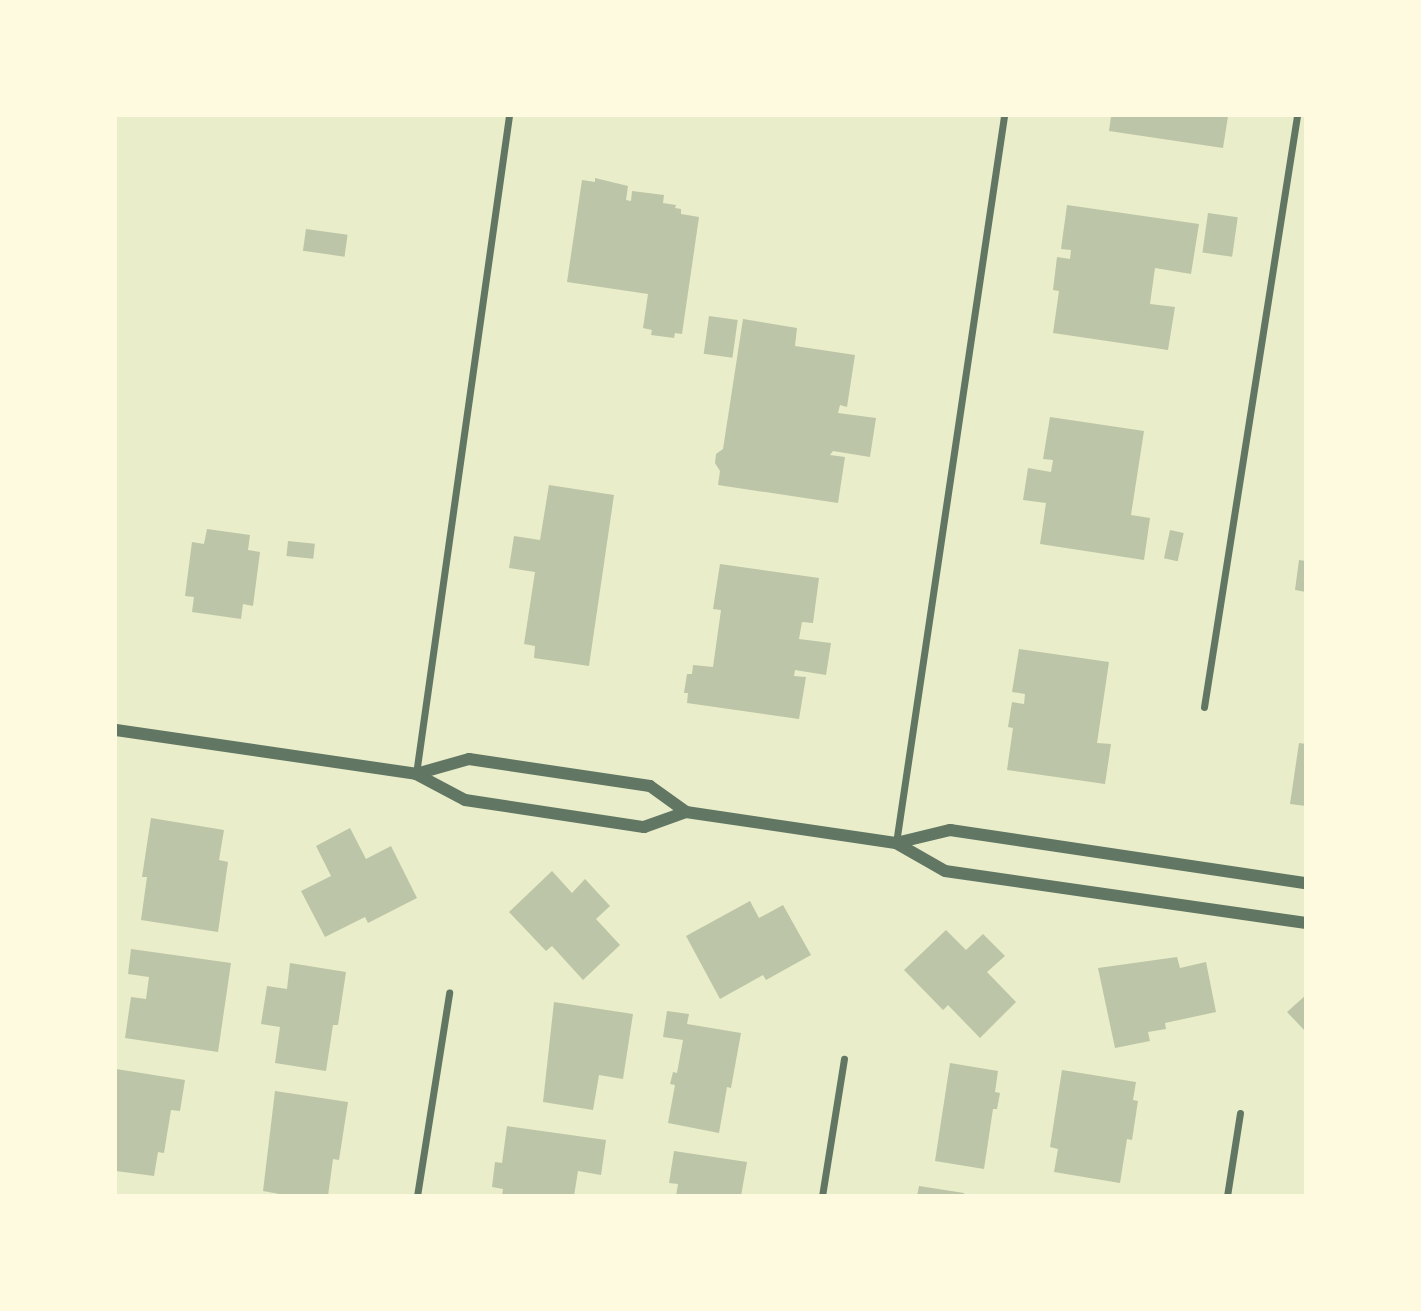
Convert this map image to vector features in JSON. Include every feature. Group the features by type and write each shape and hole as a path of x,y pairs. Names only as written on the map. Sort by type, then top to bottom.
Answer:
{"street":[{"path":"416,774 509,116"},
{"path":"896,843 1004,116"},
{"path":"1204,707 1297,116"},
{"path":"116,730 416,774 465,800 644,827 686,812"},
{"path":"416,774 469,759 650,786 686,812 896,843 945,871 1306,923"},
{"path":"896,843 950,830 1306,883"},
{"path":"416,1195 449,993"},
{"path":"822,1195 844,1059"},
{"path":"1227,1195 1240,1113"}],"building":[{"path":"1111,116 1228,116 1223,148 1109,131"},
{"path":"595,178 628,186 626,200 631,201 632,191 664,195 663,203 676,205 675,208 681,209 681,214 699,217 682,334 675,333 674,338 651,335 652,330 643,328 648,294 567,282 582,180 595,182"},
{"path":"1067,205 1199,224 1191,274 1155,268 1150,304 1175,307 1168,350 1053,333 1059,291 1053,290 1057,257 1070,259 1071,250 1061,249"},
{"path":"1208,213 1238,217 1232,257 1202,253"},
{"path":"306,229 348,235 345,257 303,251"},
{"path":"709,316 738,320 732,358 704,354"},
{"path":"743,319 797,328 795,346 855,355 847,407 840,405 838,413 876,418 870,457 833,451 830,455 845,457 838,503 718,485 720,471 715,463 716,454 723,449"},
{"path":"1050,417 1144,431 1131,515 1150,518 1144,560 1040,544 1046,503 1023,500 1028,468 1051,472 1053,460 1043,459"},
{"path":"549,485 614,495 589,666 534,658 535,646 524,644 535,572 509,568 514,536 540,540"},
{"path":"207,529 250,535 248,550 260,552 253,606 243,604 241,619 192,612 194,597 185,596 192,542 204,544"},
{"path":"1170,530 1184,533 1178,561 1164,558"},
{"path":"288,541 315,544 313,559 286,556"},
{"path":"1299,560 1306,561 1306,592 1295,590"},
{"path":"720,564 819,578 813,623 802,622 799,639 831,643 826,675 795,670 794,676 806,677 799,719 687,703 688,693 684,693 687,674 692,674 693,665 713,667 721,610 713,609"},
{"path":"1019,649 1109,662 1097,743 1111,744 1105,784 1007,770 1013,728 1008,727 1012,702 1024,704 1025,694 1012,692"},
{"path":"1299,743 1306,744 1306,806 1290,804"},
{"path":"151,818 224,830 219,860 228,862 218,932 141,920 147,877 142,877"},
{"path":"350,828 366,859 391,846 417,898 368,923 365,917 325,937 301,891 331,876 316,846"},
{"path":"552,871 572,893 585,879 610,906 596,919 620,945 583,980 552,946 546,951 509,912"},
{"path":"750,901 759,918 783,905 811,955 766,980 763,975 720,999 686,936"},
{"path":"946,930 966,950 983,934 1005,956 987,972 1016,1002 980,1038 948,1005 943,1010 904,970"},
{"path":"131,949 231,963 218,1052 125,1038 131,997 146,999 149,977 128,974"},
{"path":"1177,957 1180,968 1206,962 1216,1012 1165,1023 1166,1029 1148,1032 1150,1041 1115,1048 1098,968"},
{"path":"290,963 346,972 338,1025 333,1025 326,1071 275,1063 280,1027 261,1024 267,986 287,989"},
{"path":"1306,995 1306,1032 1287,1012"},
{"path":"554,1002 633,1014 623,1079 599,1075 593,1110 543,1102"},
{"path":"667,1011 689,1014 687,1024 741,1033 719,1133 668,1123 675,1085 670,1084 673,1072 677,1073 683,1040 663,1037"},
{"path":"950,1063 998,1071 995,1092 1000,1093 997,1109 993,1109 984,1169 935,1161"},
{"path":"116,1069 185,1080 180,1111 171,1110 164,1153 158,1152 154,1176 116,1171"},
{"path":"1062,1070 1136,1082 1133,1100 1138,1101 1132,1140 1127,1139 1120,1183 1054,1172 1058,1149 1050,1147"},
{"path":"275,1091 348,1102 339,1160 333,1159 328,1196 290,1196 263,1191"},
{"path":"507,1126 606,1140 601,1175 578,1171 574,1196 502,1196 503,1189 492,1187 495,1162 502,1163"},
{"path":"674,1151 747,1162 741,1196 676,1196 678,1184 669,1183"},
{"path":"919,1186 964,1193 964,1196 917,1196"}]}
